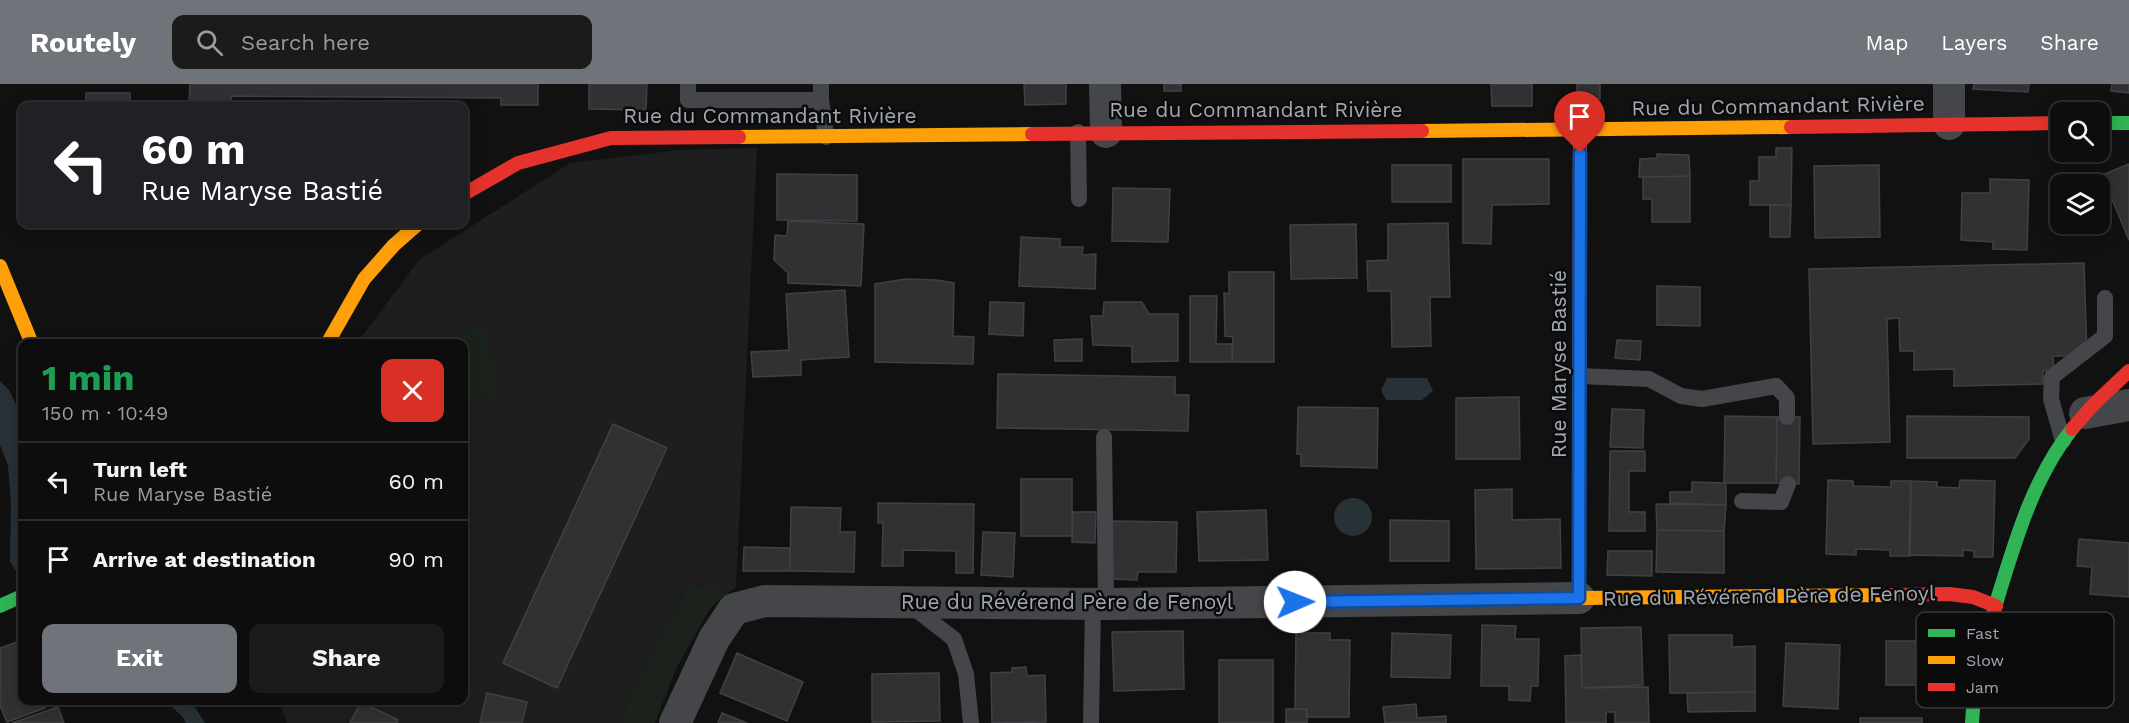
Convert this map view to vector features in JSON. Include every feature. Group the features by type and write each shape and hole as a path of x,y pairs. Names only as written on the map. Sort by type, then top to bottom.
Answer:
{"street":[{"path":"1092,132 1105,84"},
{"path":"1949,84 1950,124"},
{"name":"Rue du Commandant Rivière","path":"468,192 518,163 611,138 1092,132 1580,130 2050,123"},
{"path":"2110,123 2129,123"},
{"name":"Rue Maryse Bastié","path":"1579,598 1580,130"},
{"path":"330,339 364,279 394,245 413,228"},
{"path":"0,266 30,339"},
{"path":"1994,612 2029,505 2063,441 2085,413 2129,371"},
{"path":"2085,413 2129,405"},
{"name":"Rue du Révérend Père de Fenoyl","path":"675,723 714,639 734,609 765,601 1100,604 1949,594 1973,597 1996,606"},
{"path":"3,605 18,598"},
{"path":"1972,723 1973,708"}],"lane":[{"path":"688,84 688,100 821,92 826,137"},
{"path":"1078,199 1092,132"},
{"path":"2063,441 2051,399 2052,377 2105,336 2105,298"},
{"path":"1580,376 1649,379 1681,396 1702,399 1776,386 1786,398 1787,417"},
{"path":"1091,723 1100,604 1104,437"},
{"path":"1742,501 1781,502 1788,484"},
{"path":"907,602 954,639 966,674 971,723"}],"shaded area":[{"path":"757,148 736,587 688,585 626,702 623,723 287,723 280,705 468,705 468,339 360,339 419,260 570,163 680,150"},
{"path":"484,326 501,394 468,402 468,339 425,339"},
{"path":"1387,378 1427,378 1433,391 1422,400 1386,400 1381,390"},
{"path":"0,381 9,390 18,409 18,574 10,562 11,501 8,466 0,445"},
{"path":"1353,498 1366,504 1372,517 1366,530 1353,536 1340,530 1334,517 1340,504"},
{"path":"688,585 736,587 711,607 677,667 655,723 623,723 626,702"},
{"path":"170,705 194,705 205,723 186,723"}],"building":[{"path":"190,84 538,84 538,105 501,105 501,98 231,96 231,102 189,102"},
{"path":"589,84 647,84 646,110 589,109"},
{"path":"1024,84 1066,84 1066,104 1025,105"},
{"path":"1164,84 1181,84 1181,91 1164,91"},
{"path":"1491,84 1532,84 1532,106 1492,106"},
{"path":"1577,84 1600,84 1600,99 1577,99"},
{"path":"1974,84 2029,84 2028,92 1973,89"},
{"path":"2112,84 2129,84 2129,93 2111,91"},
{"path":"86,93 130,93 130,102 86,102"},
{"path":"1776,148 1792,148 1791,205 1750,205 1750,181 1759,181 1759,157 1776,157"},
{"path":"1657,154 1689,155 1690,176 1639,177 1640,159 1657,158"},
{"path":"1463,159 1549,159 1549,204 1492,205 1491,244 1463,243"},
{"path":"2129,164 2129,240 2110,194 2110,174 2104,174"},
{"path":"1392,165 1451,165 1451,202 1392,202"},
{"path":"1879,165 1880,237 1815,238 1814,166"},
{"path":"777,174 857,175 857,221 777,220"},
{"path":"1690,176 1690,222 1652,222 1652,199 1643,199 1643,177"},
{"path":"1990,179 2029,180 2027,250 1993,249 1993,242 1961,240 1962,193 1990,193"},
{"path":"1113,188 1170,189 1168,242 1112,241"},
{"path":"1770,205 1791,205 1790,237 1770,237"},
{"path":"788,221 864,224 861,286 788,283 788,273 774,260 775,235 787,236"},
{"path":"1448,223 1450,297 1430,297 1431,346 1392,347 1391,291 1368,291 1367,261 1388,260 1388,224"},
{"path":"1356,224 1357,278 1291,279 1290,225"},
{"path":"1021,237 1060,239 1060,247 1083,247 1082,255 1096,254 1095,289 1019,286"},
{"path":"2084,263 2087,356 2053,356 2054,371 2043,371 2043,384 1954,386 1954,369 1914,370 1914,351 1900,351 1899,318 1887,319 1890,442 1813,444 1809,269"},
{"path":"1229,272 1274,272 1274,362 1232,362 1233,337 1225,336 1224,293 1229,294"},
{"path":"906,279 954,283 953,336 974,337 973,364 875,362 875,284"},
{"path":"1657,286 1700,287 1700,326 1657,325"},
{"path":"845,290 849,357 801,360 801,375 753,377 751,352 789,350 786,294"},
{"path":"1190,296 1217,296 1216,344 1232,344 1232,362 1190,362"},
{"path":"990,302 1024,303 1023,336 989,334"},
{"path":"1104,302 1142,302 1149,314 1178,314 1178,361 1132,362 1132,346 1093,345 1091,316 1103,316"},
{"path":"1082,339 1082,361 1055,361 1054,340"},
{"path":"1617,340 1641,341 1640,360 1615,358"},
{"path":"998,374 1175,377 1175,395 1189,395 1188,431 997,428"},
{"path":"1519,397 1520,459 1456,459 1456,398"},
{"path":"1298,407 1378,408 1377,468 1301,466 1301,454 1297,454"},
{"path":"1612,409 1644,410 1643,448 1610,447"},
{"path":"1725,416 1777,417 1776,483 1724,483"},
{"path":"1907,416 2029,417 2029,439 2015,458 1907,458"},
{"path":"1777,417 1800,417 1799,484 1776,483"},
{"path":"613,424 667,448 557,688 503,663"},
{"path":"1610,451 1645,451 1645,471 1629,471 1629,512 1645,512 1645,531 1609,531"},
{"path":"1021,479 1072,479 1072,536 1021,536"},
{"path":"1828,480 1853,481 1853,486 1891,487 1891,481 1911,481 1910,556 1890,556 1890,550 1856,549 1856,555 1826,554"},
{"path":"1960,480 1995,481 1993,557 1974,557 1974,551 1963,550 1963,556 1909,555 1911,481 1937,482 1937,487 1959,488"},
{"path":"1692,482 1726,483 1726,505 1670,503 1670,492 1692,492"},
{"path":"1512,489 1512,520 1560,519 1561,568 1476,569 1475,490"},
{"path":"878,503 974,504 973,573 956,573 956,551 903,550 903,566 882,566 883,523 878,523"},
{"path":"1656,504 1726,505 1724,531 1657,530"},
{"path":"791,507 841,508 840,532 855,532 854,572 790,571"},
{"path":"1266,510 1268,560 1199,561 1197,512"},
{"path":"1073,512 1096,512 1095,543 1072,542"},
{"path":"1390,520 1449,521 1449,561 1390,561"},
{"path":"1111,521 1177,522 1176,572 1138,572 1137,580 1110,579"},
{"path":"1657,530 1724,531 1724,573 1656,572"},
{"path":"983,532 1015,533 1013,577 981,575"},
{"path":"2079,539 2129,543 2129,597 2090,594 2092,567 2077,566"},
{"path":"744,547 790,548 790,571 743,571"},
{"path":"1608,551 1652,551 1652,576 1607,575"},
{"path":"1482,625 1516,626 1515,639 1539,639 1538,686 1531,686 1530,701 1509,700 1509,686 1481,686"},
{"path":"1641,627 1643,685 1582,688 1581,628"},
{"path":"1183,631 1184,689 1114,691 1112,632"},
{"path":"1296,633 1330,633 1330,640 1350,640 1349,717 1307,717 1307,709 1295,709"},
{"path":"1392,633 1451,635 1450,678 1391,677"},
{"path":"1669,635 1732,635 1732,647 1755,646 1755,692 1670,693"},
{"path":"1886,641 1916,641 1916,685 1886,685"},
{"path":"18,642 18,705 44,705 45,708 7,722 0,706 0,648"},
{"path":"1786,643 1840,645 1838,709 1783,706"},
{"path":"737,653 803,682 787,721 720,693"},
{"path":"1581,655 1582,688 1648,687 1649,723 1615,723 1615,712 1606,712 1606,723 1566,723 1565,656"},
{"path":"1219,660 1273,660 1273,723 1219,723"},
{"path":"1026,667 1027,676 1045,675 1046,722 992,723 991,673 1012,672 1012,668"},
{"path":"939,673 940,721 872,722 872,674"},
{"path":"1755,692 1755,711 1688,712 1687,693"},
{"path":"487,693 527,702 522,723 480,723"},
{"path":"1416,704 1417,718 1446,716 1446,723 1385,723 1383,707"},
{"path":"359,705 367,705 398,720 397,723 350,723"},
{"path":"58,707 64,723 12,723"},
{"path":"1286,709 1307,709 1307,723 1286,723"},
{"path":"722,713 747,723 718,723"},
{"path":"1860,718 1922,718 1922,723 1860,723"}],"traffic: fast":[{"path":"2110,123 2129,123"},
{"path":"1994,612 2028,509 2047,467 2072,429"},
{"path":"0,606 18,598"},
{"path":"1972,723 1973,708"}],"traffic: slow":[{"path":"1422,131 1791,127"},
{"path":"739,137 1032,134"},
{"path":"330,339 364,279 394,245 413,228"},
{"path":"0,266 30,339"},
{"path":"1579,433 1579,598 1893,595"}],"traffic: jam":[{"path":"1791,127 2050,123"},
{"path":"1579,433 1580,130"},
{"path":"1032,134 1422,131"},
{"path":"468,192 518,163 611,138 739,137"},
{"path":"2072,429 2094,404 2129,371"},
{"path":"1893,595 1949,594 1973,597 1996,606"}],"route":[{"path":"1295,602 1579,598 1580,153"}]}
